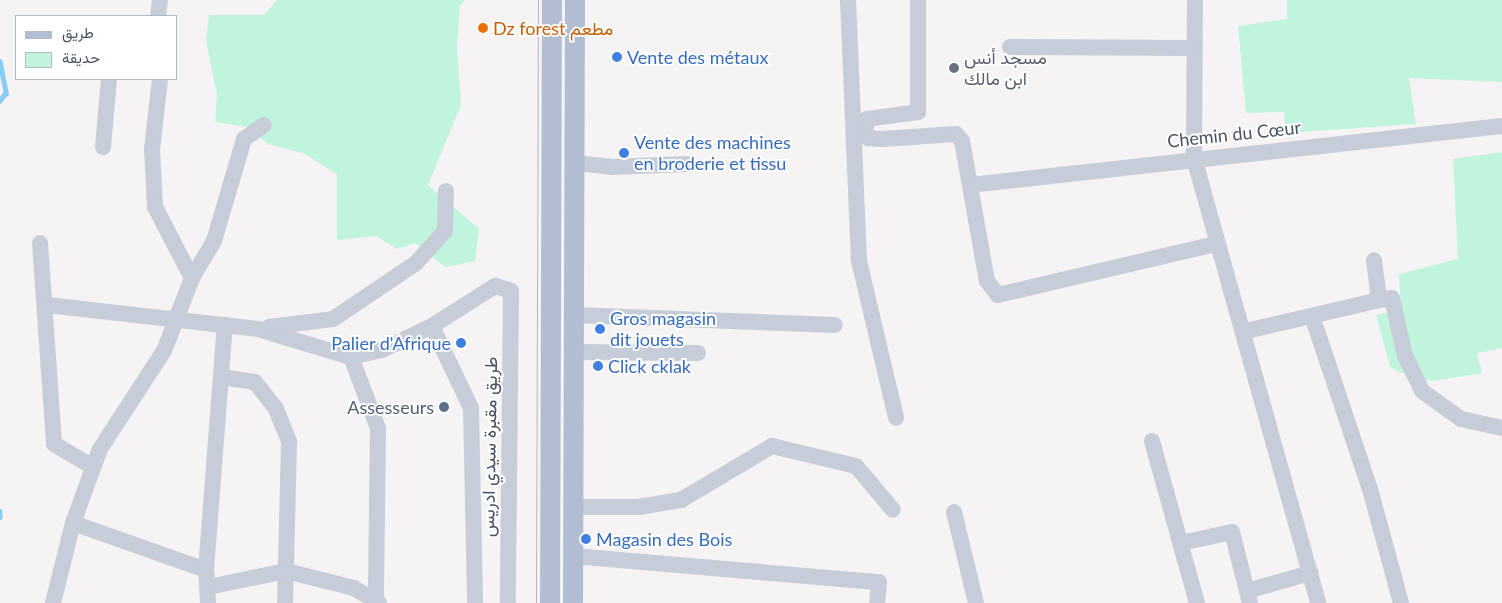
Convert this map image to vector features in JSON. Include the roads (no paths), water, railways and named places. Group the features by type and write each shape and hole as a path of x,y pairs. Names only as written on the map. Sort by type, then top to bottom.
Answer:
{"main road":[{"path":"550,603 552,0"},
{"path":"573,603 575,507 575,0"}],"street":[{"path":"158,15 160,0"},
{"path":"848,0 859,261 896,418"},
{"path":"918,0 918,112 867,119 865,133 868,138 882,139 956,134 962,140 987,281 998,295 1216,244"},
{"path":"1195,0 1192,48 1194,158 1216,244 1246,331 1318,603"},
{"path":"1010,47 1192,48"},
{"path":"103,147 109,80"},
{"path":"160,80 152,149 155,207 192,278"},
{"path":"53,603 73,522 93,467 164,351 192,278 214,241 244,139 264,125"},
{"name":"Chemin du Cœur","path":"970,185 1194,158 1502,126"},
{"path":"575,163 612,167 687,164"},
{"path":"258,329 333,318 416,264 445,231 446,191"},
{"path":"40,243 47,305 54,444 93,467"},
{"path":"1374,260 1379,300"},
{"name":"طريق مقبرة سيدي ادريس","path":"432,326 496,286 511,291 508,603"},
{"path":"1246,331 1392,298 1405,356 1422,391 1461,419 1502,428"},
{"path":"47,305 258,329 351,357 382,350 432,326 471,408 475,603"},
{"path":"574,315 835,325"},
{"path":"1312,316 1370,489 1401,603"},
{"path":"208,603 206,570 225,326"},
{"path":"574,352 698,352"},
{"path":"208,586 286,571 378,602 378,428 351,357"},
{"path":"222,377 255,382 276,409 289,442 285,603"},
{"path":"1152,441 1182,543 1197,603"},
{"path":"575,507 638,507 681,500 772,446 856,466 893,510"},
{"path":"954,512 976,603"},
{"path":"73,522 206,570"},
{"path":"1182,543 1232,532 1248,597 1310,573"},
{"path":"573,556 879,582 877,603"}],"waterway":[{"path":"0,61 6,93 0,101"},
{"path":"0,511 0,517"}],"tram line":[{"path":"536,603 538,0"}],"place":[{"name":"Dz forest مطعم","path":"483,28"},
{"name":"Vente des métaux","path":"617,57"},
{"name":"مسجد أنس ابن مالك","path":"954,68"},
{"name":"Vente des machines en broderie et tissu","path":"624,153"},
{"name":"Gros magasin dit jouets","path":"600,329"},
{"name":"Palier d'Afrique","path":"461,343"},
{"name":"Click cklak","path":"598,366"},
{"name":"Assesseurs","path":"444,407"},
{"name":"Magasin des Bois","path":"586,539"}]}
